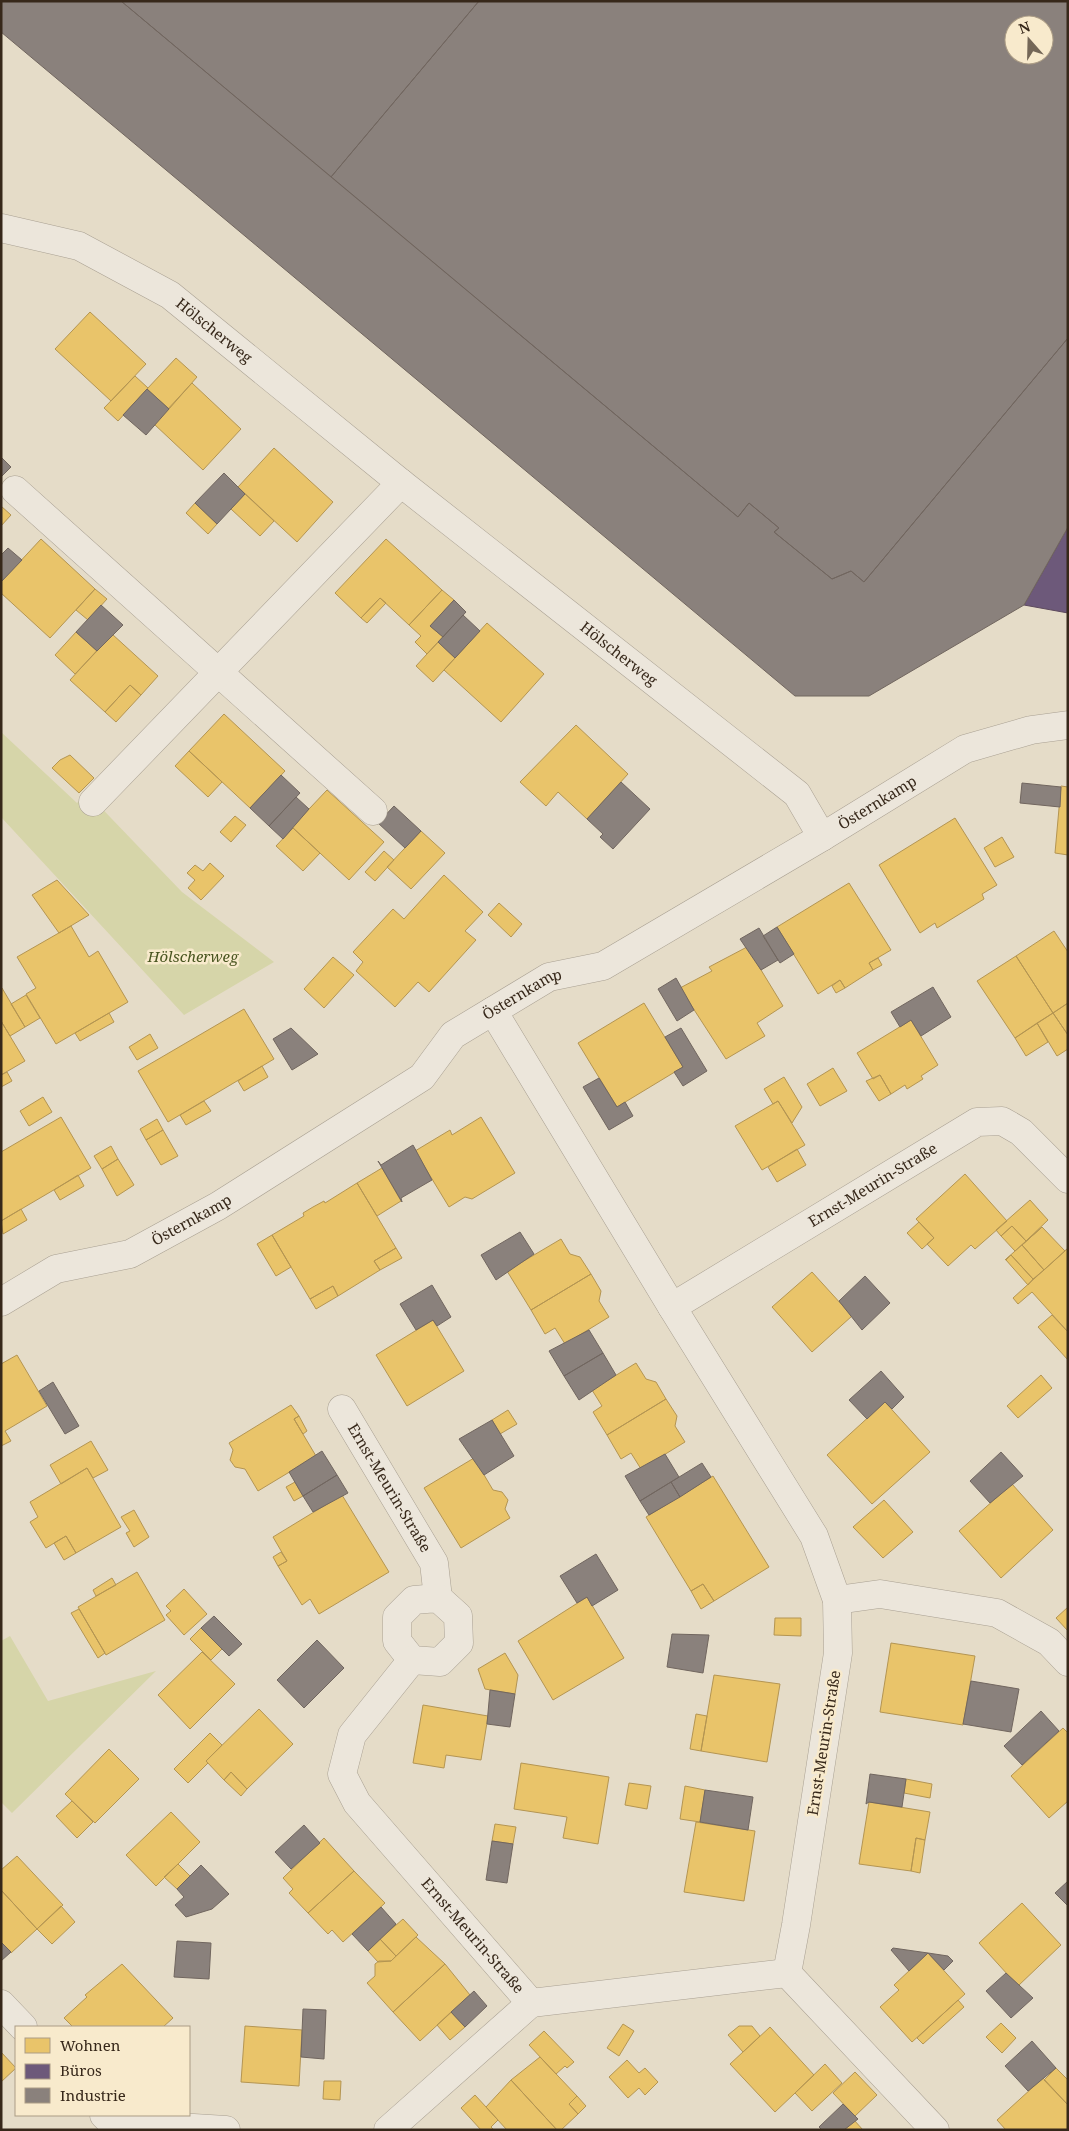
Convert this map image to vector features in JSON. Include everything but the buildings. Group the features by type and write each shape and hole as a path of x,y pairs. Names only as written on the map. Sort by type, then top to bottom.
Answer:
{"street":[{"name":"Hölscherweg","path":"1,228 79,246 170,295 401,483 797,794 822,837"},
{"path":"94,802 401,483"},
{"path":"15,490 373,811"},
{"name":"Östernkamp","path":"1,1302 56,1269 130,1254 218,1206 422,1077 453,1035 549,977 603,966 822,837 964,748 1032,730 1068,725"},
{"name":"Ernst-Meurin-Straße","path":"412,1660 352,1735 342,1774 357,1803 530,2002 787,1972 838,1653 837,1600 814,1536 672,1307 493,1011"},
{"name":"Ernst-Meurin-Straße","path":"672,1307 978,1122 1002,1121 1021,1132 1068,1179"},
{"name":"Ernst-Meurin-Straße","path":"342,1409 434,1563 438,1598"},
{"path":"837,1600 880,1594 997,1613 1048,1642 1068,1662"},
{"path":"438,1598 458,1616 459,1643 440,1662 412,1660 397,1642 397,1617 414,1600 438,1598"},
{"path":"787,1972 935,2130"},
{"path":"388,2130 530,2002"},
{"path":"1,2004 22,2026"},
{"path":"107,2122 226,2130"}],"green space":[{"name":"Hölscherweg","path":"1,732 77,803 87,793 182,892 274,962 184,1015 1,817"},
{"path":"10,1636 48,1701 156,1671 12,1813 1,1802 1,1641"}]}
